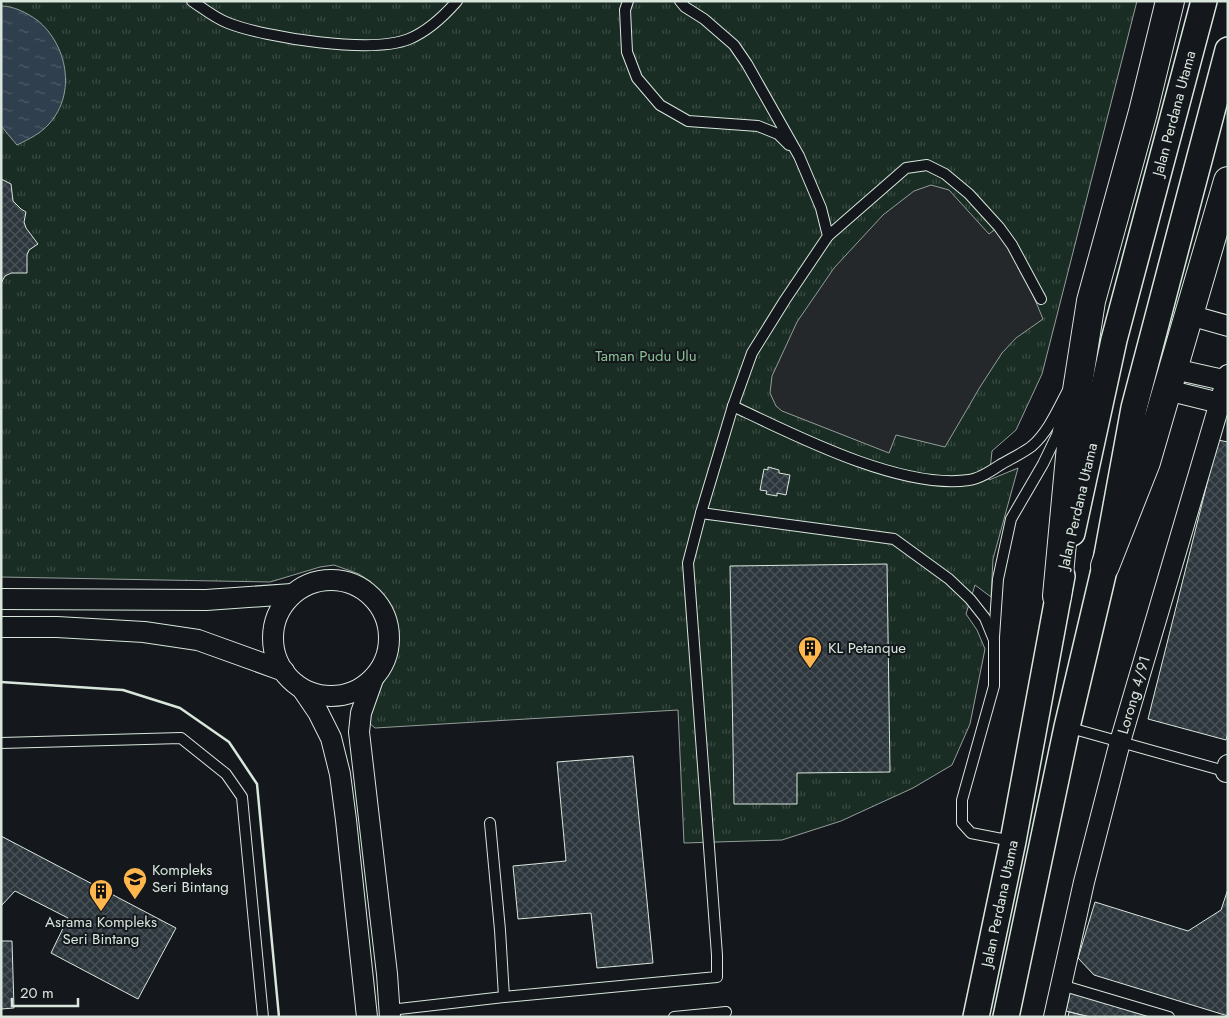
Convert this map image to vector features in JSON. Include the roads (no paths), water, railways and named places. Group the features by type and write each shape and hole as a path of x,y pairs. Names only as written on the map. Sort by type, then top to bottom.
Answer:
{"highway":[{"path":"1057,596 1075,403 1091,300 1140,121 1170,1"},
{"path":"1105,566 1146,462 1228,181"}],"street":[{"name":"Jalan Perdana Utama","path":"976,1017 1013,841 1057,596 1092,447 1114,340 1204,1"},
{"name":"Jalan Perdana Utama","path":"1006,1017 1067,727 1105,566 1134,408 1228,50"},
{"path":"1189,315 1228,326"},
{"path":"1171,379 1227,379"},
{"path":"1171,379 1224,404"},
{"name":"Lorong 4/91","path":"1054,1017 1084,882 1120,742 1224,404 1227,379"},
{"path":"367,1017 346,820 340,774 331,738 318,712 303,690 284,671 278,662 273,644 273,626 280,609 292,594 309,584 328,579 348,582 366,591 380,605 388,624 390,643 385,663 374,679 361,713 359,732 390,1013"},
{"path":"1,599 206,600 292,594"},
{"path":"1,627 57,627 134,631 198,640 284,671"},
{"path":"303,690 321,696 340,696 358,690 374,679"}],"lane":[{"path":"192,1 225,22 265,34 327,43 375,44 408,40 435,23 457,1"},
{"path":"628,1 625,10 627,52 637,78 660,105 688,121 758,126 778,134 799,156"},
{"path":"680,1 734,45 748,64 799,156 821,208 828,236"},
{"path":"390,1013 504,997 717,977 688,563 700,513 733,406 752,353 828,236 906,168 927,165 945,174 969,194 1012,244 1041,299"},
{"path":"733,406 798,437 898,474 939,481 970,480 990,471 1032,446 1048,428 1080,369"},
{"path":"1013,841 971,832 962,823 962,800 994,686 994,640 998,579 1011,519 1043,464 1057,435 1066,394"},
{"path":"700,513 894,539 949,579 970,599 985,618 994,640"},
{"path":"1067,727 1227,770"},
{"path":"1,743 181,738 226,774 242,797 263,1017"},
{"path":"490,823 504,997"},
{"path":"1061,985 1169,1017"},
{"path":"674,1017 726,1012"}],"water":[{"path":"1,6 25,12 37,20 55,42 65,69 63,98 58,112 42,131 17,145 1,126"}],"place":[{"name":"KL Petanque","path":"810,669"},
{"name":"Kompleks Seri Bintang","path":"135,900"},
{"name":"Asrama Kompleks Seri Bintang","path":"101,912"}],"park label":[{"name":"Taman Pudu Ulu","path":"646,356"}]}
